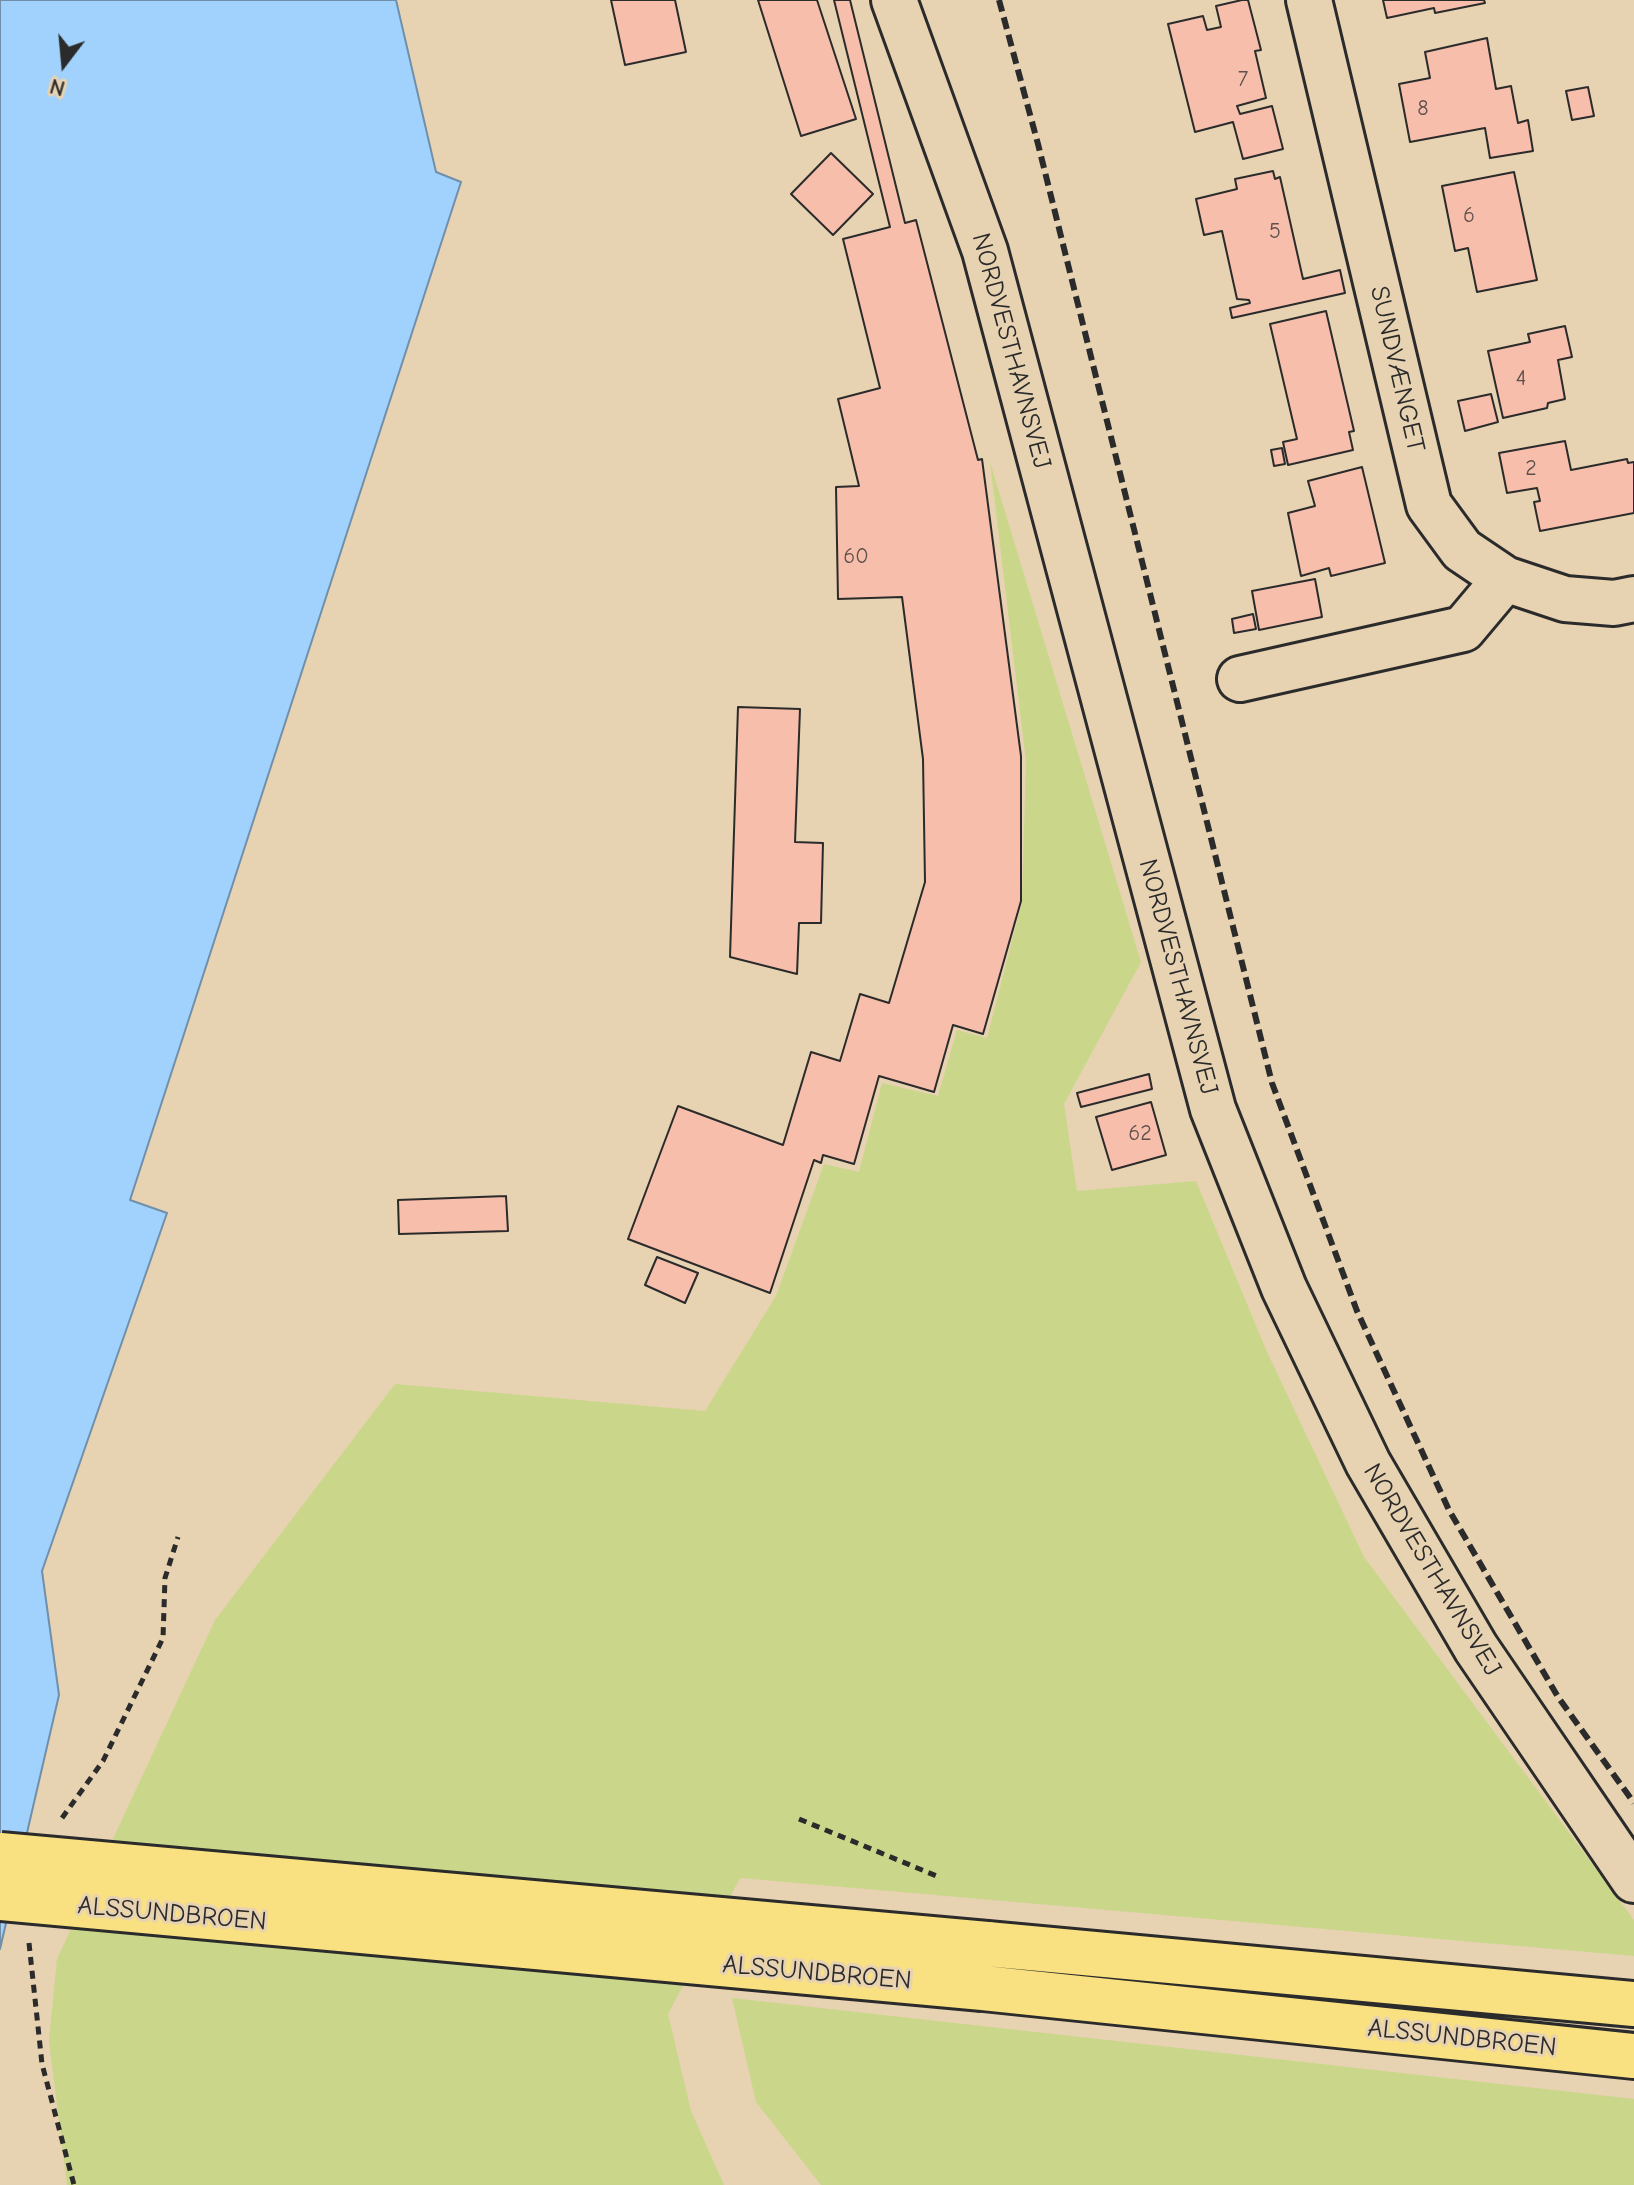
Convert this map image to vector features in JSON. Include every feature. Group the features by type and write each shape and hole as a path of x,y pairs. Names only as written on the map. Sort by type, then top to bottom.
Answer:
{"highway":[{"name":"ALSSUNDBROEN","path":"0,1855 1634,2004"},
{"name":"ALSSUNDBROEN","path":"0,1898 983,1988 1634,2056"}],"street":[{"name":"NORDVESTHAVNSVEJ","path":"894,0 985,251 1218,1122 1284,1288 1368,1463 1476,1648 1634,1880"},
{"name":"SUNDVÆNGET","path":"1309,0 1429,505 1462,550 1505,579 1565,599 1614,603 1634,599"},
{"path":"1240,679 1463,629 1505,579"}],"path":[{"path":"799,1819 939,1877"}],"green space":[{"path":"990,462 1141,962 1064,1104 1077,1191 1196,1181 1267,1352 1364,1557 1634,1920 1634,1956 740,1878 668,2014 691,2111 724,2185 67,2185 49,2041 57,1959 215,1620 395,1384 705,1411 776,1296 824,1164 859,1172 882,1083 938,1096 957,1030 987,1038 1022,902 1026,761"},
{"path":"732,1998 1634,2099 1634,2185 821,2185 756,2102"}],"water":[{"path":"0,0 396,0 436,172 461,182 130,1200 167,1213 42,1571 59,1695 0,1949"}],"building":[{"path":"611,0 675,0 686,52 625,65"},
{"path":"758,0 817,0 856,119 801,136"},
{"path":"834,0 850,0 905,223 916,220 978,460 982,459 1021,756 1021,901 983,1034 953,1025 934,1092 879,1076 854,1164 823,1155 821,1163 814,1160 770,1293 628,1239 678,1106 783,1145 811,1052 840,1061 860,994 889,1003 925,882 923,759 902,597 838,599 836,487 859,486 838,399 880,388 843,239 890,227"},
{"path":"1248,0 1261,50 1255,51 1266,98 1237,106 1240,114 1272,106 1283,149 1243,159 1233,122 1195,132 1168,24 1203,16 1207,30 1221,27 1216,6"},
{"path":"1383,0 1484,0 1485,3 1435,13 1434,8 1387,18"},
{"path":"1487,38 1496,89 1511,86 1518,123 1528,120 1533,151 1490,158 1485,128 1410,142 1399,84 1430,78 1425,52"},
{"path":"1588,87 1594,116 1572,120 1566,91"},
{"path":"831,153 873,194 833,235 791,194"},
{"path":"1273,171 1275,179 1280,177 1303,279 1340,270 1345,293 1232,318 1230,308 1250,303 1249,300 1237,299 1222,231 1204,235 1196,199 1237,189 1235,179"},
{"path":"1514,172 1537,280 1477,292 1468,248 1455,251 1442,186"},
{"path":"1326,311 1354,431 1349,432 1353,450 1288,465 1283,442 1297,439 1270,324"},
{"path":"1565,326 1572,357 1558,360 1565,399 1548,403 1547,408 1503,418 1488,351 1530,342 1528,334"},
{"path":"1491,394 1498,422 1465,431 1458,401"},
{"path":"1565,441 1571,470 1627,459 1628,463 1634,462 1634,513 1540,531 1534,502 1540,501 1537,488 1507,493 1499,453"},
{"path":"1282,448 1285,464 1274,466 1271,450"},
{"path":"1362,467 1385,563 1331,576 1329,568 1301,576 1288,513 1315,506 1308,481"},
{"path":"1315,579 1322,617 1259,630 1252,591"},
{"path":"1253,614 1256,629 1234,633 1232,619"},
{"path":"738,707 800,709 795,842 823,843 821,923 799,923 797,974 730,957"},
{"path":"1149,1074 1152,1089 1081,1107 1077,1093"},
{"path":"1151,1102 1166,1155 1112,1170 1096,1117"},
{"path":"506,1196 508,1231 399,1234 398,1200"},
{"path":"657,1257 698,1273 685,1303 645,1285"}],"railway":[{"path":"999,0 1038,144 1272,1083 1357,1311 1449,1510 1558,1697 1634,1803"}]}
